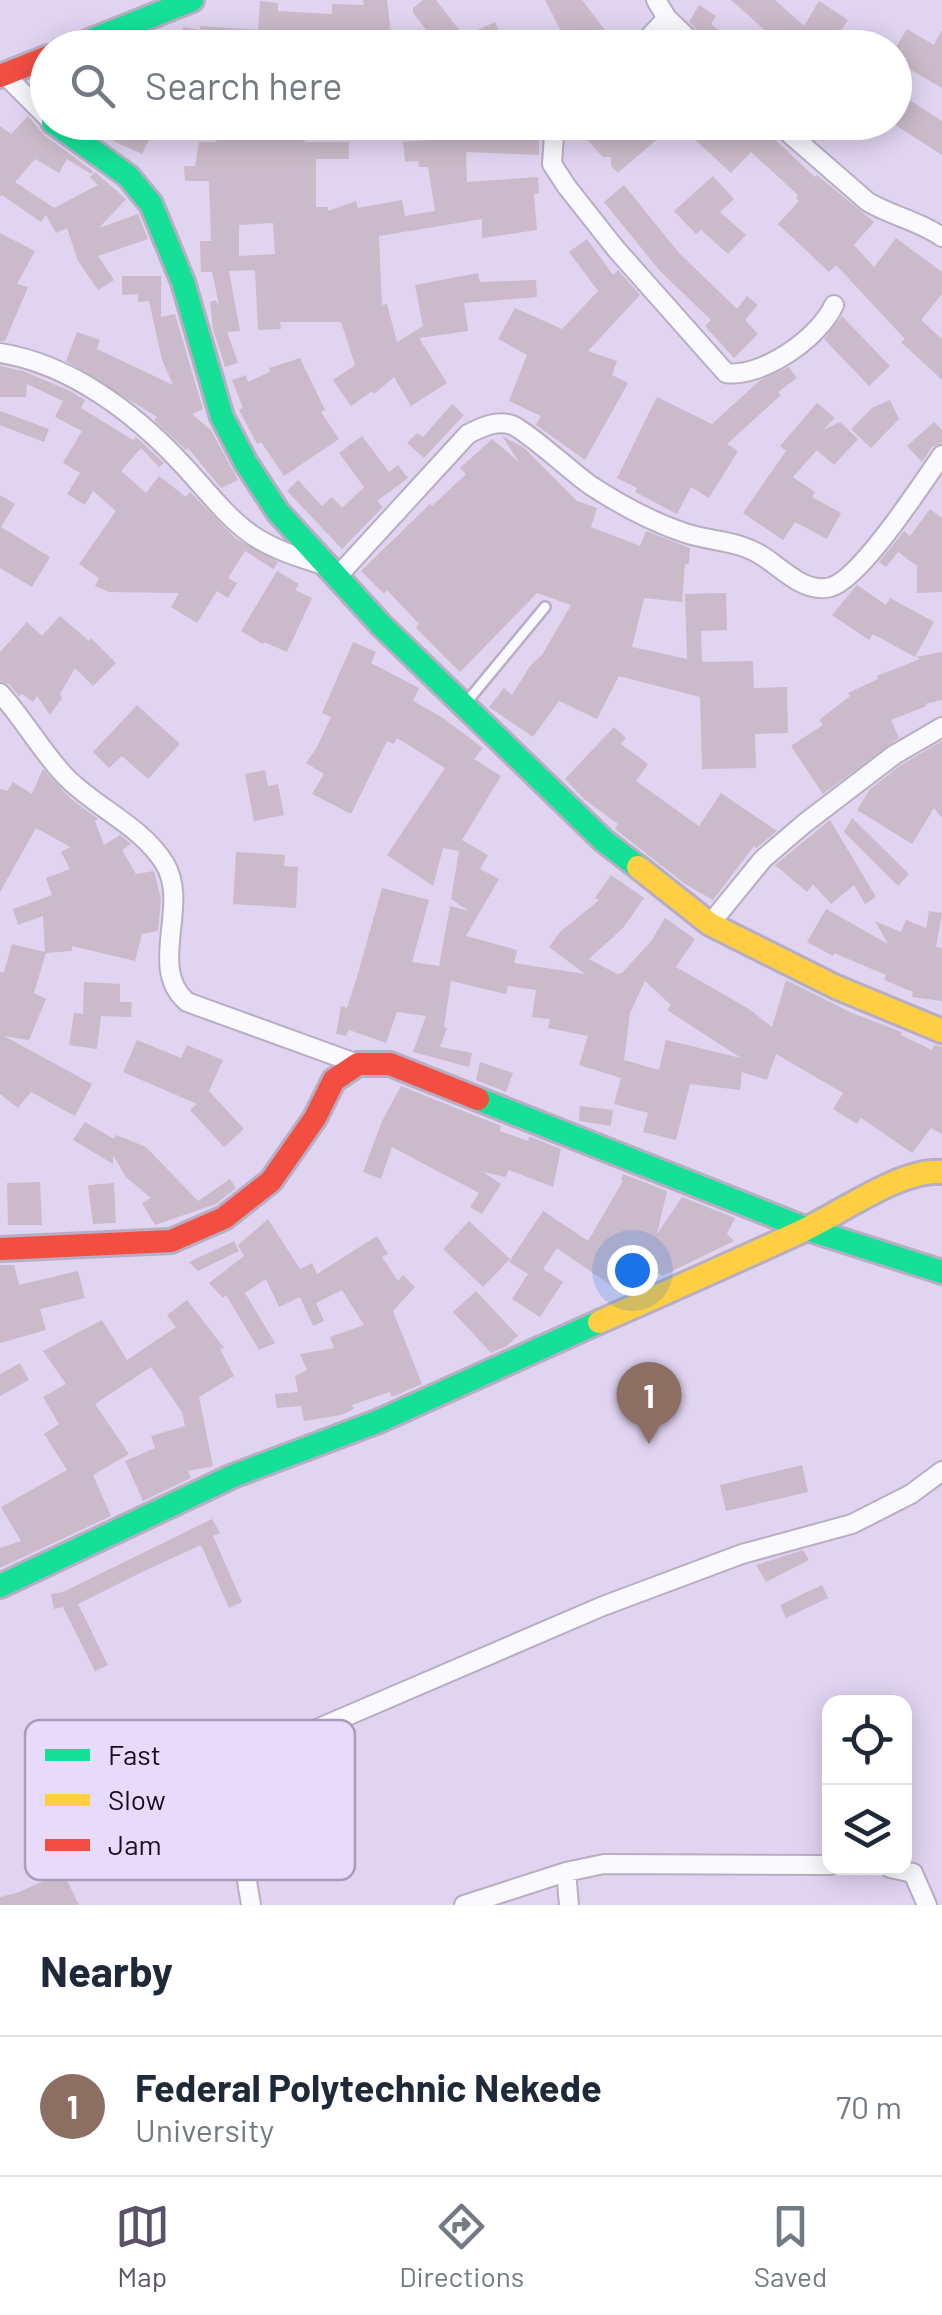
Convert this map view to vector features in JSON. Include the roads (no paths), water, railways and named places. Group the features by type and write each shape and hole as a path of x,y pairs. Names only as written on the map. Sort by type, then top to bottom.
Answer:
{"street":[{"path":"117,30 192,0"},
{"path":"656,0 679,30"},
{"path":"655,30 666,18"},
{"path":"30,64 2,75 30,101"},
{"path":"78,140 128,176 151,204 183,282 222,417 278,512 331,572 604,841 710,924 836,987 942,1032"},
{"path":"554,140 552,164 566,187 726,374 746,375 776,362 819,326 834,306"},
{"path":"797,140 868,202 942,237"},
{"path":"0,354 53,368 98,393 167,448 251,534 331,572"},
{"path":"331,572 468,434 489,424 512,426 592,486 644,516 687,534 743,546 806,586 828,588 846,580 942,455"},
{"path":"0,692 66,777 144,840 166,866 174,900 169,979 176,993 187,1002 358,1064 390,1064 807,1230 942,1272"},
{"path":"710,924 764,859 805,823 894,755 942,727"},
{"path":"0,1249 171,1241 224,1218 271,1180 315,1118 334,1080 358,1064"},
{"path":"0,1586 234,1476 379,1421 807,1230 896,1183 933,1171 942,1172"},
{"path":"338,1720 603,1606 742,1554 852,1524 911,1494 942,1472"},
{"path":"464,1905 566,1872 604,1864 822,1865"},
{"path":"566,1872 569,1905"},
{"path":"912,1873 927,1905"},
{"path":"247,1880 251,1905"}],"lane":[{"path":"463,706 545,607"}],"place":[{"name":"Federal Polytechnic Nekede","path":"649,1444"}]}
